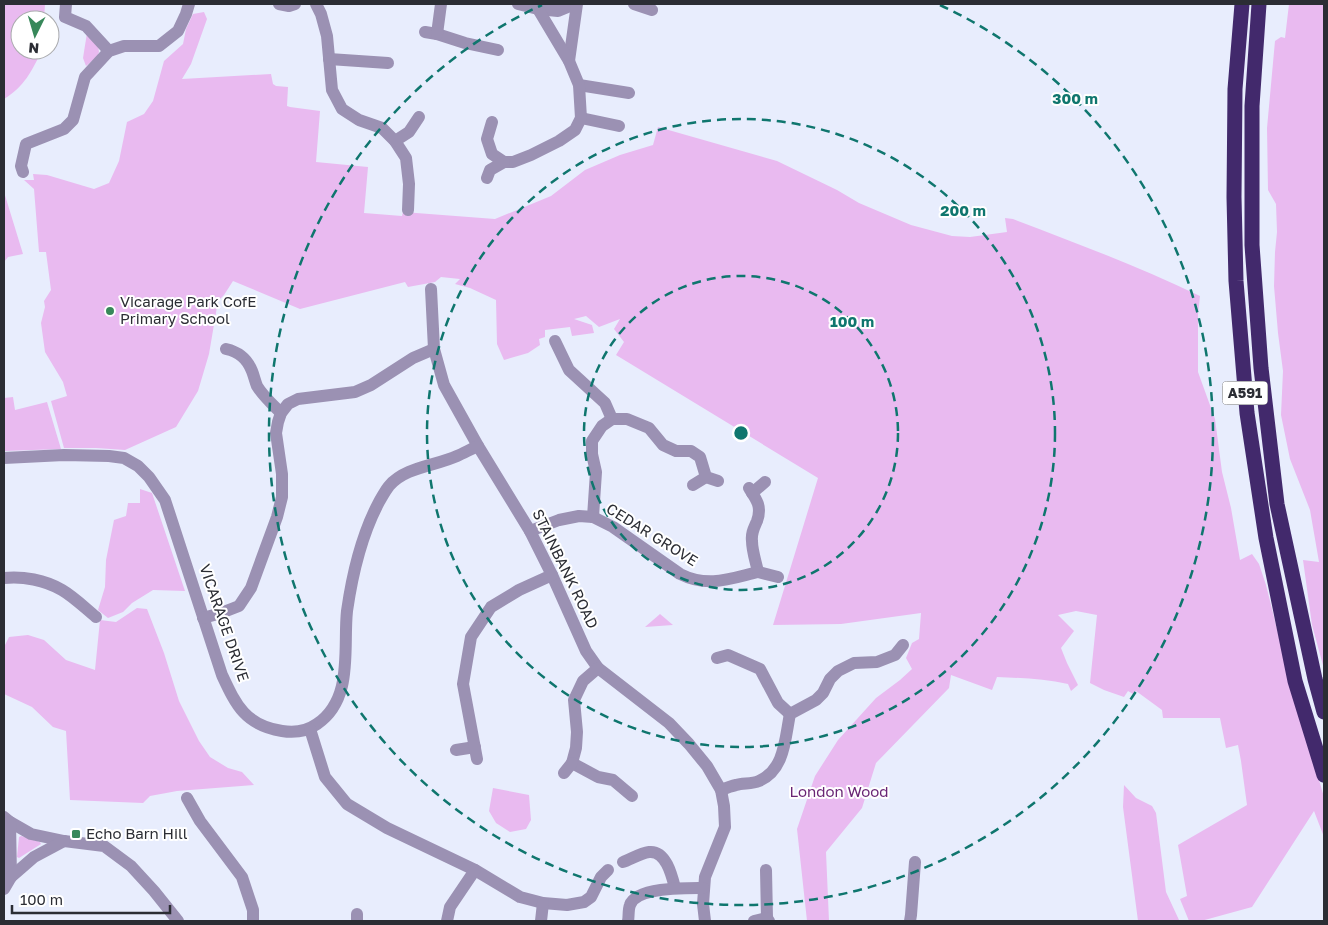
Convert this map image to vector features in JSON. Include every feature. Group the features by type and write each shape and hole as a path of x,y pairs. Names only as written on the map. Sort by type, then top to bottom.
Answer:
{"highway":[{"name":"A591","path":"1242,4 1235,89 1234,197 1236,281 1247,413 1266,538 1295,681 1324,775"},
{"name":"A591","path":"1259,4 1252,106 1252,245 1261,368 1277,504 1306,641 1324,712"}],"street":[{"path":"66,4 65,17 86,26 109,51"},
{"path":"23,172 21,166 26,144 64,129 73,120 85,77 109,51 124,46 159,46 178,31 189,4"},
{"path":"279,4 289,6 295,4"},
{"path":"316,4 327,36 332,90 342,109 358,120 382,128 395,141 406,158 409,184 408,210"},
{"path":"441,4 431,33 498,50"},
{"path":"518,4 538,10 558,11 576,4 570,61"},
{"path":"634,4 652,10"},
{"path":"487,178 490,170 504,162 513,162 559,141 575,130 581,118 579,85 570,61 538,10"},
{"path":"329,59 388,62"},
{"path":"579,85 629,93"},
{"path":"395,141 409,132 419,117"},
{"path":"581,118 619,126"},
{"path":"492,122 486,140 492,154 504,162"},
{"name":"STAINBANK ROAD","path":"431,289 434,349 444,385 478,446 530,531 586,651 598,668 669,723 707,766 721,790 725,827 708,869 704,888"},
{"path":"555,341 569,370 605,403 612,419"},
{"path":"226,349 237,352 245,358 252,371 256,385 281,413"},
{"path":"203,618 239,606 251,588 277,518 282,497 282,474 276,432 281,413 288,404 298,399 355,392 371,385 413,358 434,349"},
{"path":"592,517 596,472 592,454 592,441 602,426 612,419 627,419 649,428 663,445 676,451 691,451 700,457 712,479 693,485"},
{"name":"VICARAGE DRIVE","path":"4,458 64,455 109,456 124,458 138,466 149,477 165,500 222,675 233,700 256,723 273,730 290,733 310,728 324,719 339,696 346,667 347,613 351,586 366,531 388,486 402,475 457,456 478,446"},
{"path":"758,572 752,530 759,510 756,498 751,491 764,482"},
{"name":"CEDAR GROVE","path":"530,531 559,520 579,516 592,517 613,527 691,580 703,582 725,580 758,572 778,577"},
{"path":"456,750 476,753 463,684 471,636 491,607 519,590 552,575"},
{"path":"4,578 13,577 38,580 61,590 96,617"},
{"path":"790,714 816,700 823,693 830,679 838,671 854,663 877,662 895,655 903,645"},
{"path":"717,658 728,655 760,670 778,703 790,714"},
{"path":"598,668 583,682 574,700 576,748 568,768 613,780 632,796"},
{"path":"721,790 735,785 758,781 773,772 781,759 790,714"},
{"path":"310,728 324,776 347,804 387,828 475,870 520,897 543,903 568,905 584,902 591,897 601,877 608,870"},
{"path":"187,798 200,821 242,877 253,910 253,921"},
{"path":"7,819 31,834 64,841 104,846 131,866 178,921"},
{"path":"7,819 12,877"},
{"path":"4,889 12,877 34,857 64,841"},
{"path":"623,862 647,852 658,853 669,868 675,888"},
{"path":"910,921 915,862"},
{"path":"447,921 450,907 475,870"},
{"path":"754,921 768,920 766,870"},
{"path":"628,921 630,906 635,898 675,888 704,888 705,921"},
{"path":"541,921 543,903"}],"green space":[{"path":"4,4 45,4 45,10 10,10 10,60 37,60 27,78 4,99"},
{"path":"1289,4 1324,4 1324,669 1312,625 1303,560 1319,562 1310,510 1290,459 1281,415 1283,371 1274,286 1277,232 1276,204 1268,190 1267,128 1275,41 1281,37 1285,38"},
{"name":"London Wood","path":"204,12 207,19 191,64 182,79 271,74 273,84 288,87 287,106 320,111 316,162 368,167 364,213 402,216 403,212 495,219 551,196 585,170 620,155 653,145 658,127 777,161 837,190 859,203 911,225 952,236 970,237 1007,232 1005,218 1013,219 1131,265 1200,296 1198,314 1198,372 1215,419 1222,472 1231,508 1240,560 1252,554 1259,564 1266,585 1290,681 1324,797 1324,837 1314,811 1252,907 1201,921 1189,921 1180,899 1187,896 1178,845 1247,805 1238,745 1226,748 1220,718 1163,718 1162,710 1136,691 1133,694 1128,691 1124,697 1090,683 1097,615 1076,611 1058,615 1074,631 1061,648 1078,685 1071,691 1068,684 1059,682 997,677 992,690 951,675 949,688 876,763 862,808 826,852 829,921 807,921 797,829 815,776 838,740 876,698 912,669 906,658 912,643 919,639 921,613 841,624 773,625 818,478 616,355 624,342 614,329 620,319 599,327 586,316 574,319 592,325 594,333 572,336 570,327 545,330 545,337 539,339 540,345 528,353 504,360 497,344 496,300 470,288 455,284 460,279 441,277 435,282 408,287 405,282 300,309 233,281 218,301 209,354 198,391 176,427 125,450 64,448 51,401 67,396 63,382 45,352 41,323 45,307 44,301 51,290 46,252 39,252 34,189 24,180 34,180 33,174 47,175 94,189 109,183 119,161 127,122 144,114 153,101 164,61 183,44 186,29 193,14"},
{"path":"87,33 98,45 99,52 97,57 86,66 83,58"},
{"path":"4,192 23,254 8,257 4,262"},
{"path":"13,397 15,410 47,402 61,449 4,451 4,398"},
{"path":"140,489 152,493 185,591 153,590 132,603 123,612 108,618 98,610 105,587 106,560 114,520 126,516 128,503 140,503"},
{"path":"137,608 147,609 164,653 179,701 199,741 210,757 228,768 242,772 254,785 177,791 150,796 143,803 70,800 66,731 53,727 32,707 4,694 4,647 9,637 28,635 44,640 66,660 95,670 100,620 116,622"},
{"path":"660,614 673,625 645,627"},
{"path":"1124,785 1136,798 1152,806 1156,813 1166,892 1179,920 1138,921 1123,807"},
{"path":"493,788 529,795 531,820 526,829 510,832 496,823 489,811"},
{"path":"21,836 41,844 19,858 17,857 19,837"}],"place":[{"name":"Vicarage Park CofE Primary School","path":"110,311"},
{"name":"Echo Barn Hill","path":"76,834"}]}
